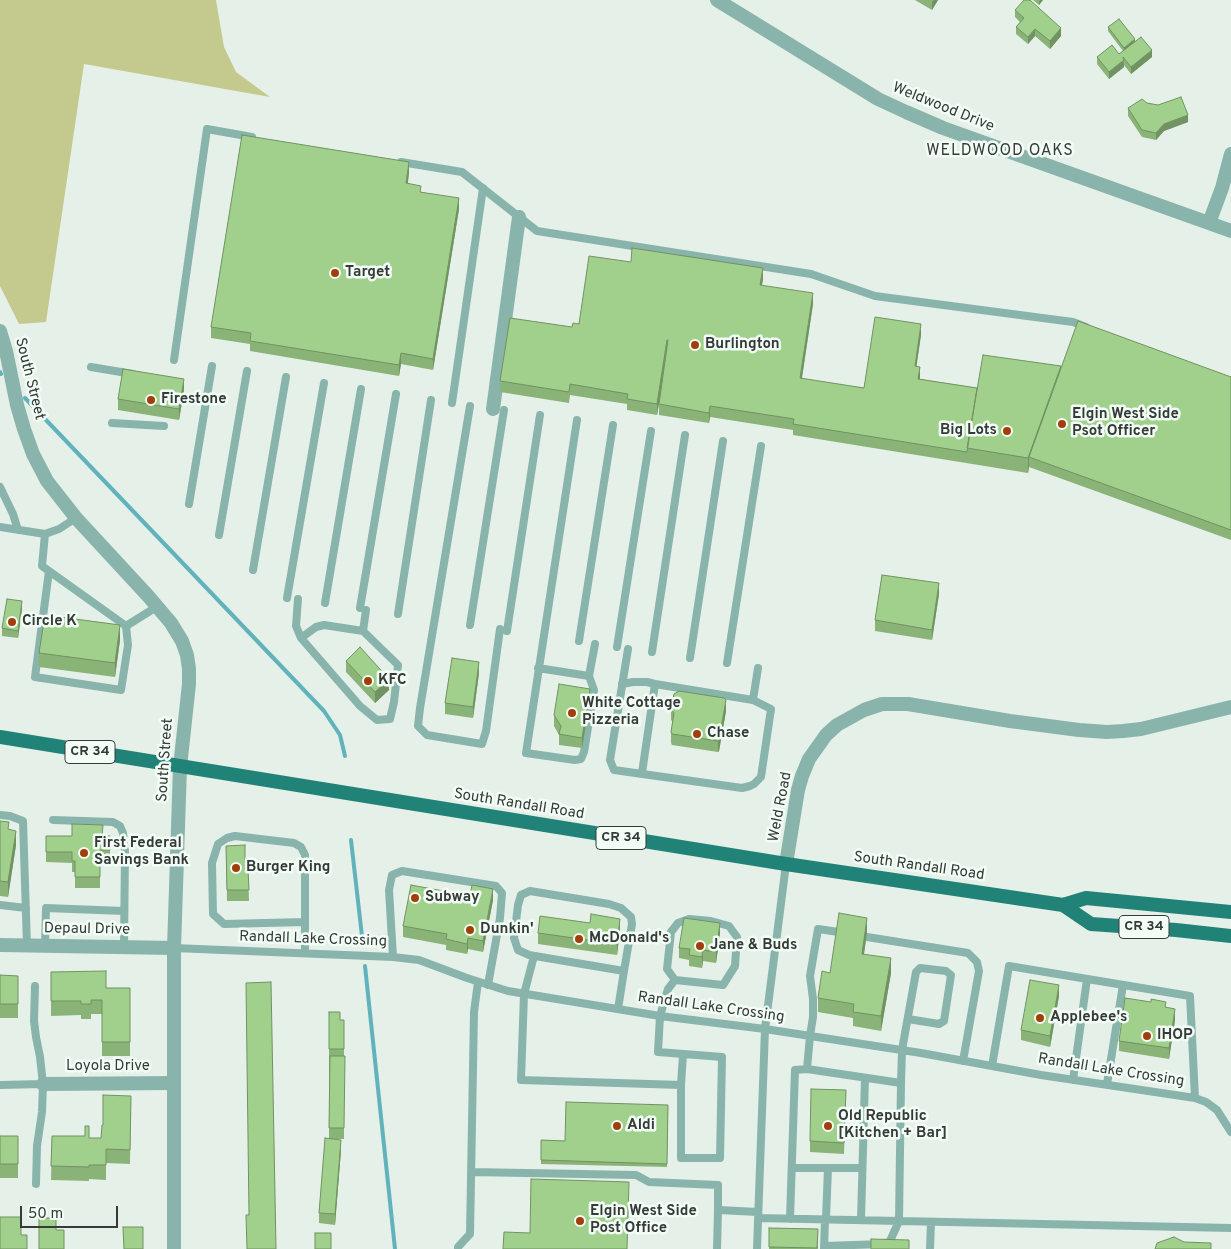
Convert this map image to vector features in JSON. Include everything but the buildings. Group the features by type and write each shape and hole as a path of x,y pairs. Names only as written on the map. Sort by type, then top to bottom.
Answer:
{"main road":[{"name":"South Randall Road","path":"0,737 786,864 1063,905 1086,898 1231,912"},
{"name":"South Randall Road","path":"1063,905 1091,924 1231,936"}],"street":[{"name":"Weldwood Drive","path":"717,0 878,99 906,112 943,128 1231,231"},
{"path":"1209,223 1222,188 1231,154"},
{"path":"498,410 519,217"},
{"name":"South Street","path":"0,331 24,429 33,454 47,481 76,518 158,606 177,630 187,655 189,684 180,767 174,948 174,1249"},
{"name":"Weld Road","path":"786,864 798,790 809,759 826,735 837,725 864,710 882,704 908,704 1010,721 1106,732 1141,728 1231,707"},
{"name":"Depaul Drive","path":"0,945 174,948"},
{"name":"Loyola Drive","path":"43,1084 174,1083"}],"lane":[{"path":"174,360 207,130 256,138"},
{"path":"394,160 462,172 537,231 811,274 875,296 1073,322 1091,328"},
{"path":"452,403 483,188"},
{"path":"189,504 212,366"},
{"path":"91,367 145,376"},
{"path":"219,535 247,371"},
{"path":"253,570 286,377"},
{"path":"287,598 324,383"},
{"path":"324,603 360,389"},
{"path":"363,631 363,609 396,394"},
{"path":"398,614 431,400"},
{"path":"470,406 418,726 427,735 482,744 504,630 540,415"},
{"path":"470,625 498,410"},
{"path":"577,420 526,753 575,760 581,759 584,752 594,690 589,676 595,644"},
{"path":"112,423 164,426"},
{"path":"579,641 613,425"},
{"path":"616,647 652,431"},
{"path":"652,652 685,435"},
{"path":"690,658 723,441"},
{"path":"726,663 761,446"},
{"path":"0,488 13,514 18,530"},
{"path":"0,527 45,534 59,529 76,518"},
{"path":"45,534 42,566 49,571 126,626 128,645 121,690 35,677 49,571"},
{"path":"298,599 296,626 301,638 360,706 377,720 390,719 398,665 363,631 324,625 316,627 301,638"},
{"path":"126,626 158,606"},
{"path":"622,684 647,682 753,700 771,709 760,777 754,784 742,788 614,770 610,760 622,684 628,649"},
{"path":"538,668 589,676"},
{"path":"753,700 758,668"},
{"path":"642,774 655,684"},
{"path":"0,815 10,816 23,822 27,946"},
{"path":"53,820 113,822 120,826 124,839 124,947"},
{"path":"305,922 224,924 213,914 212,863 218,844 227,838 235,836 294,843 301,847 305,855 305,922 305,953"},
{"name":"Weld Road","path":"757,1249 765,1029 786,864"},
{"path":"393,957 389,890 392,875 402,871 496,886 502,893 500,918 488,985"},
{"path":"618,1009 632,924 628,912 609,904 530,891 521,895 514,938 518,950 534,956 624,971"},
{"path":"0,905 26,908"},
{"path":"45,946 46,908 124,911"},
{"path":"689,919 711,921 729,926 737,937 735,966 723,985 675,980 667,969 671,932 678,923 689,919"},
{"path":"807,1069 813,1017 810,976 818,929 839,932"},
{"path":"867,937 968,953 977,962 978,971 964,1060"},
{"name":"Randall Lake Crossing","path":"174,948 393,957 420,960 478,982 524,994 660,1016 765,1029 902,1050 1073,1080 1194,1098 1206,1102 1217,1110 1231,1132"},
{"path":"534,956 524,994 521,1080 682,1085"},
{"path":"992,1066 1009,966 1190,996 1194,1098"},
{"path":"828,1168 824,1248 888,1243 899,1221 902,1050 916,972 920,968 946,971 951,975 944,1021 940,1024 908,1019"},
{"path":"1073,1080 1087,979"},
{"path":"675,980 668,989 660,1016 658,1052 683,1054 722,1058 720,1158 681,1158 683,1054"},
{"path":"458,1249 470,1234 474,1012 478,982"},
{"path":"1107,1084 1123,985"},
{"path":"35,986 34,1021 43,1084 42,1112 37,1146 36,1184"},
{"path":"790,1219 795,1070 807,1069 901,1084"},
{"path":"861,1220 865,1078"},
{"path":"0,1086 43,1084"},
{"path":"792,1168 862,1168"},
{"path":"471,1172 636,1175 649,1182 718,1185 717,1249"},
{"path":"718,1210 790,1219 1231,1228"},
{"path":"930,1249 931,1222"}],"green space":[{"path":"0,0 216,0 224,47 236,72 270,97 84,64 46,322 19,324 0,286"}],"waterway":[{"path":"25,398 324,711 340,735 345,756"},
{"path":"351,840 363,945"},
{"path":"365,966 395,1249"}],"place":[{"name":"Target","path":"335,273"},
{"name":"Burlington","path":"695,345"},
{"name":"Firestone","path":"151,400"},
{"name":"Elgin West Side Psot Officer","path":"1062,424"},
{"name":"Big Lots","path":"1007,431"},
{"name":"Circle K","path":"12,622"},
{"name":"KFC","path":"368,681"},
{"name":"White Cottage Pizzeria","path":"572,713"},
{"name":"Chase","path":"697,734"},
{"name":"First Federal Savings Bank","path":"84,853"},
{"name":"Burger King","path":"236,868"},
{"name":"Subway","path":"415,898"},
{"name":"Dunkin'","path":"470,930"},
{"name":"McDonald's","path":"579,939"},
{"name":"Jane & Buds","path":"700,946"},
{"name":"Applebee's","path":"1040,1018"},
{"name":"IHOP","path":"1147,1036"},
{"name":"Aldi","path":"617,1126"},
{"name":"Old Republic [Kitchen + Bar]","path":"828,1126"},
{"name":"Elgin West Side Post Office","path":"580,1221"}],"district":[{"name":"WELDWOOD OAKS","path":"1000,152"}]}
